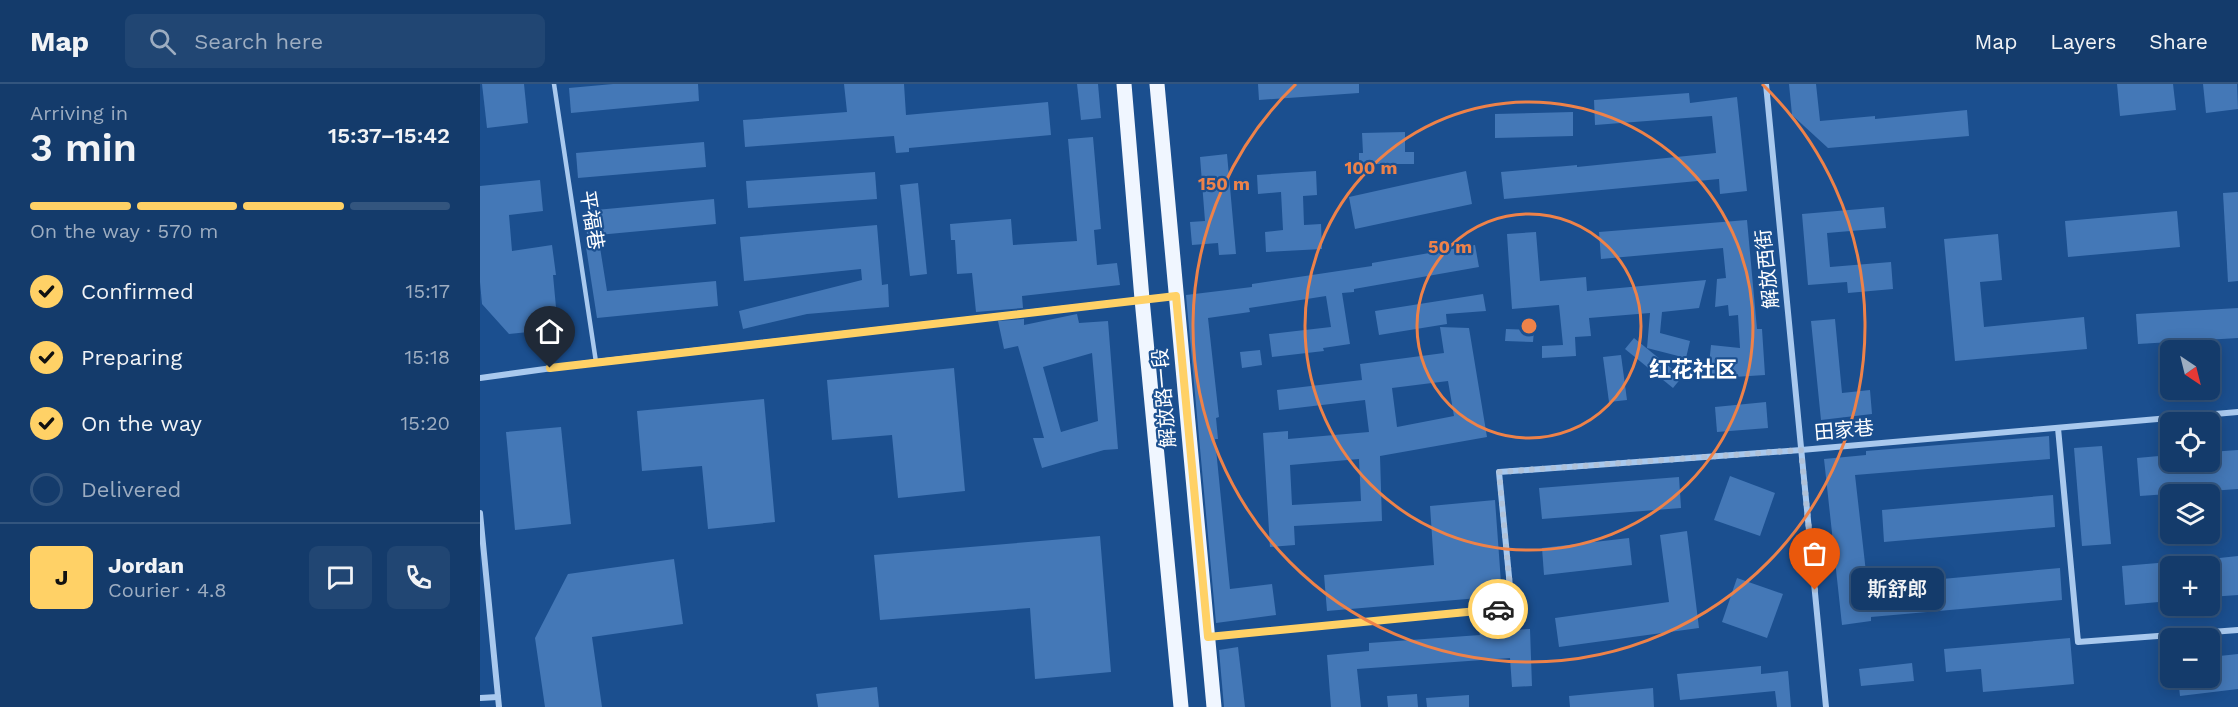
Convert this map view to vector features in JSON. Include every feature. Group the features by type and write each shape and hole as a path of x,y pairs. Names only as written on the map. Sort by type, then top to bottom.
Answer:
{"main road":[{"name":"解放路一段","path":"1124,84 1181,707"},
{"name":"解放路一段","path":"1157,84 1214,707"}],"street":[{"name":"解放西街","path":"1766,84 1826,707"},
{"path":"480,378 596,362 1176,296"},
{"name":"田家巷","path":"1208,637 1512,608 1499,472 1801,450 2238,412"},
{"path":"2058,428 2078,642 2238,630"},
{"path":"480,513 499,707"},
{"path":"480,698 498,697"}],"lane":[{"name":"平福巷","path":"554,84 596,362"}],"building":[{"path":"482,84 524,84 528,123 487,128"},
{"path":"613,84 698,84 699,101 571,113 569,88"},
{"path":"844,84 904,84 906,115 1048,102 1051,135 909,148 909,152 896,153 894,136 745,147 743,120 847,112"},
{"path":"1077,84 1098,84 1101,118 1081,120"},
{"path":"1258,84 1359,84 1359,93 1259,100"},
{"path":"1789,84 1816,84 1820,121 1875,116 1875,119 1967,110 1969,136 1828,148 1792,115"},
{"path":"2117,84 2173,84 2176,110 2120,116"},
{"path":"2203,84 2237,84 2238,109 2206,113"},
{"path":"1689,93 1690,103 1737,97 1747,191 1720,194 1719,179 1504,199 1501,172 1716,153 1712,116 1595,125 1594,100"},
{"path":"1573,112 1573,136 1495,138 1495,114"},
{"path":"1405,132 1405,152 1414,152 1414,164 1359,164 1359,153 1363,153 1362,133"},
{"path":"1093,137 1101,229 1094,230 1097,265 1117,263 1120,285 1022,296 1023,308 976,312 972,273 957,274 955,240 951,240 950,224 1011,219 1013,245 1077,241 1068,139"},
{"path":"704,142 706,167 578,178 576,153"},
{"path":"1227,154 1236,254 1219,255 1218,243 1192,245 1190,222 1205,221 1200,157"},
{"path":"1316,171 1317,195 1303,196 1304,225 1321,224 1322,249 1266,252 1265,232 1283,230 1281,192 1258,194 1257,175"},
{"path":"1466,171 1472,204 1355,229 1349,197"},
{"path":"875,172 877,199 748,208 746,181"},
{"path":"540,180 543,211 509,215 512,251 552,245 556,275 553,275 558,329 509,334 482,304 480,186"},
{"path":"918,183 927,274 910,276 900,185"},
{"path":"2238,192 2238,281 2228,282 2223,193"},
{"path":"714,199 716,224 598,235 607,291 716,281 718,306 597,318 586,247 588,246 585,211"},
{"path":"1884,207 1886,228 1827,233 1830,267 1891,262 1893,289 1848,293 1847,282 1808,285 1802,214"},
{"path":"2177,211 2180,247 2068,257 2065,221"},
{"path":"1747,220 1757,329 1762,329 1765,375 1734,377 1708,375 1711,345 1740,348 1738,315 1729,316 1728,305 1715,307 1717,279 1726,278 1723,248 1601,259 1599,232"},
{"path":"877,225 882,285 888,284 889,307 807,314 743,329 739,311 862,280 861,269 744,281 740,237"},
{"path":"1536,232 1540,281 1586,277 1587,291 1706,280 1699,308 1662,312 1660,333 1690,341 1686,358 1647,348 1650,313 1589,318 1591,336 1575,337 1576,356 1542,358 1542,346 1563,345 1559,305 1512,309 1507,234"},
{"path":"1998,234 2002,280 1980,282 1984,327 2084,317 2087,349 1955,361 1944,239"},
{"path":"1475,245 1479,267 1342,293 1350,344 1323,348 1324,351 1272,357 1269,334 1331,327 1326,296 1249,308 1250,312 1208,318 1219,417 1216,418 1218,439 1215,439 1230,589 1272,584 1276,615 1216,623 1186,295 1252,287 1252,284 1372,266 1372,263"},
{"path":"1483,294 1486,311 1446,314 1447,324 1379,335 1375,311"},
{"path":"2238,308 2238,338 2160,340 2160,343 2138,344 2136,314"},
{"path":"1077,314 1079,323 1108,321 1118,449 1104,450 1042,468 1033,438 1044,438 1018,346 1004,349 998,321 1024,319 1024,325","holes":["1092,353 1098,421 1061,432 1043,367"]},
{"path":"1835,319 1842,393 1870,390 1872,414 1821,420 1811,321"},
{"path":"1440,327 1469,328 1487,437 1380,456 1382,521 1294,526 1295,545 1270,547 1263,433 1288,431 1288,439 1369,432 1365,400 1279,410 1277,390 1362,380 1360,364 1444,353","holes":["1448,381 1454,416 1397,427 1392,388","1359,459 1361,501 1292,505 1290,465"]},
{"path":"1506,329 1534,330 1533,342 1505,341"},
{"path":"1634,338 1682,377 1673,388 1625,349"},
{"path":"1260,350 1262,365 1242,368 1240,352"},
{"path":"1621,355 1627,400 1609,402 1603,357"},
{"path":"954,368 965,491 898,498 892,435 832,440 827,380"},
{"path":"764,399 775,522 708,529 702,466 642,471 637,411"},
{"path":"1766,402 1768,428 1717,432 1715,407"},
{"path":"561,427 571,524 515,530 506,432"},
{"path":"2049,436 2050,459 1855,475 1868,590 1888,588 1888,584 2060,568 2062,600 1871,617 1871,621 1842,625 1824,459 1866,455 1866,451"},
{"path":"2102,446 2111,544 2082,546 2074,448"},
{"path":"2238,450 2238,489 2220,490 2220,484 2160,484 2160,495 2140,496 2137,458 2160,456 2160,472 2220,472 2220,451"},
{"path":"1730,476 1775,493 1760,536 1714,520"},
{"path":"1679,477 1681,508 1542,519 1539,488"},
{"path":"2053,495 2055,527 1884,542 1882,510"},
{"path":"1495,500 1502,596 1327,611 1324,575 1434,565 1430,506"},
{"path":"1687,531 1699,628 1559,647 1555,618 1669,602 1660,535"},
{"path":"1100,536 1111,672 1035,679 1030,608 880,620 874,555"},
{"path":"1629,538 1632,565 1544,575 1542,548"},
{"path":"2238,556 2238,595 2220,596 2220,558"},
{"path":"674,559 683,624 592,637 602,707 545,707 535,638 568,574"},
{"path":"2160,563 2160,602 2125,605 2122,566"},
{"path":"1737,578 1783,594 1767,638 1722,622"},
{"path":"1530,629 1532,686 1512,687 1510,658 1357,669 1361,707 1331,707 1327,655 1369,651 1369,643"},
{"path":"2070,638 2074,684 1983,692 1981,669 1946,672 1944,649"},
{"path":"1238,647 1245,707 1224,707 1219,650"},
{"path":"2238,654 2238,689 2180,696 2179,688 2220,688 2220,656"},
{"path":"1912,663 1914,681 1861,686 1859,669"},
{"path":"1761,666 1761,674 1788,671 1791,707 1777,707 1775,691 1680,700 1677,674"},
{"path":"877,687 879,707 818,707 816,694"},
{"path":"1653,688 1654,707 1570,707 1569,696"},
{"path":"1417,694 1418,707 1388,707 1387,696"},
{"path":"1469,695 1469,707 1427,707 1426,698"}],"way so far":[{"path":"1498,609 1512,608 1499,472 1801,450 1815,590"}],"place":[{"name":"斯舒郎","path":"1815,590"}],"district":[{"name":"红花社区","path":"1693,369"}],"route":[{"path":"550,368 1176,296 1208,637 1498,609"}]}
